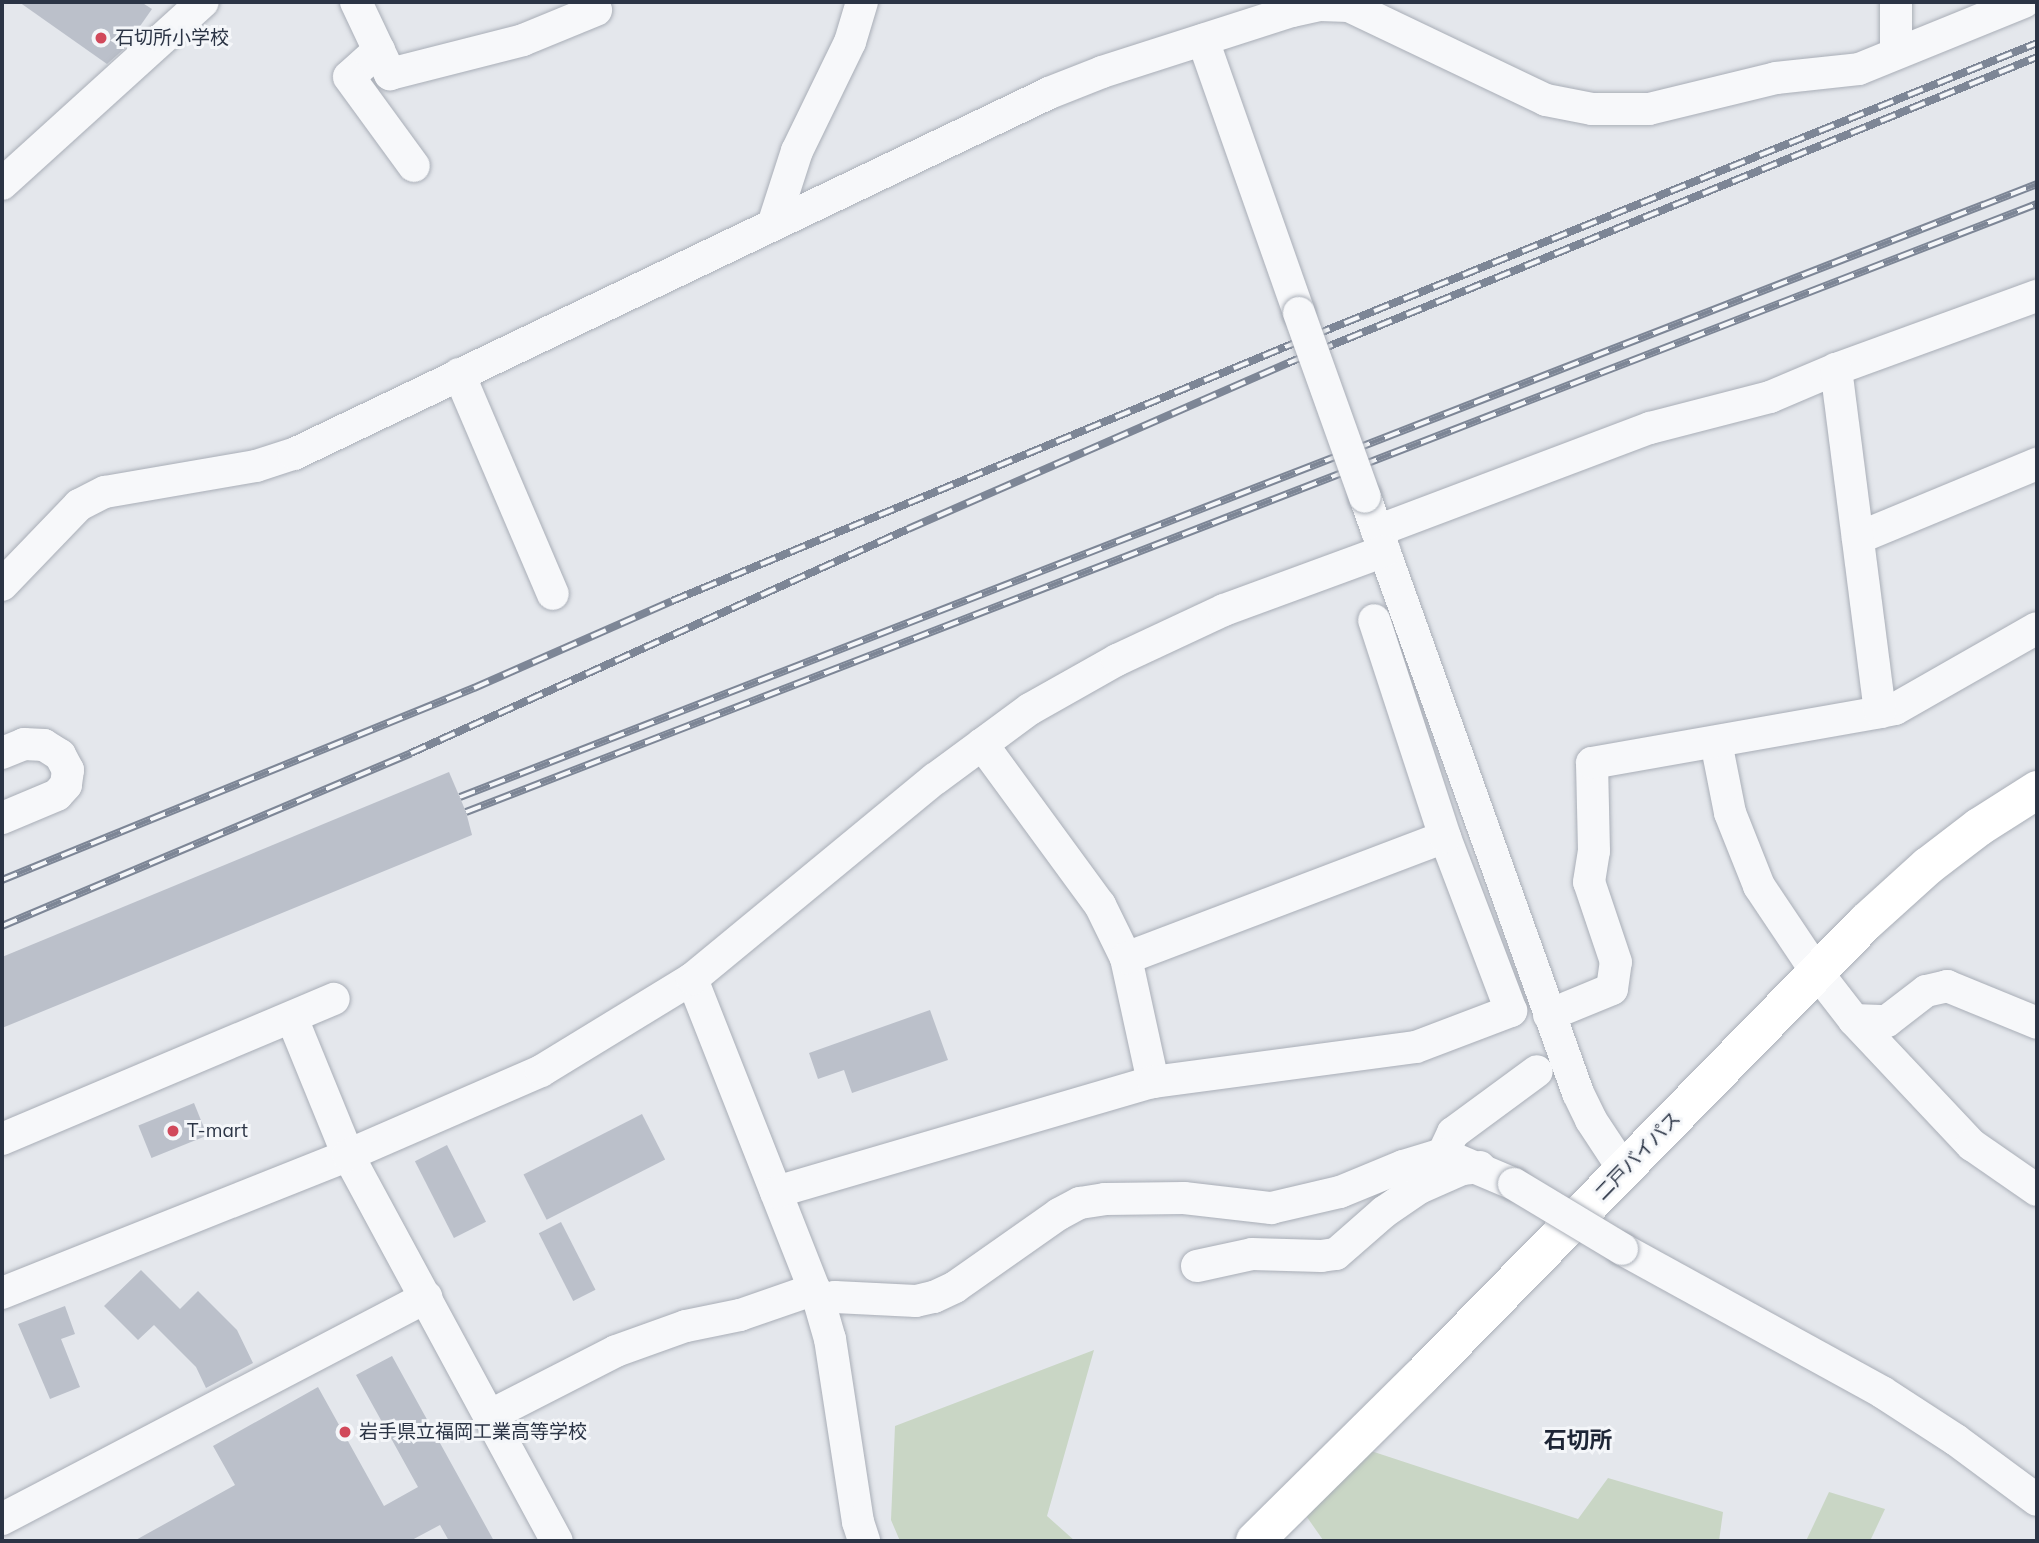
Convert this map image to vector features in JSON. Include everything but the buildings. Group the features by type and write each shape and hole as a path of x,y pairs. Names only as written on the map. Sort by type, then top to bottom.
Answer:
{"highway":[{"name":"二戸バイパス","path":"1255,1541 1421,1377 1816,971 1928,866 1979,827 2037,790"}],"street":[{"path":"2,184 202,2"},
{"path":"356,2 390,74 523,40 596,10"},
{"path":"774,222 797,151 850,41 862,2"},
{"path":"1896,2 1896,53"},
{"path":"2,585 79,505 105,492 256,466 294,454 774,222 1049,93 1102,72 1292,11 1320,5 1349,4 1546,100 1592,109 1649,109 1859,69 2024,2"},
{"path":"1203,40 1578,1093 1623,1171"},
{"path":"379,50 349,77 414,166"},
{"path":"2,1293 348,1155 541,1071 692,979 982,744 1030,709 1117,660 1380,540 1650,428 1770,397 1836,369 2037,296"},
{"path":"1836,369 1880,712"},
{"path":"459,374 553,594"},
{"path":"1858,538 2037,464"},
{"path":"776,1192 1153,1082 1416,1047 1511,1011 1445,837 1374,620"},
{"path":"1549,1014 1612,989 1616,962 1590,882 1594,851 1592,763 1895,709 2037,628"},
{"path":"1716,742 1730,813 1759,886 1816,971 1854,1020 1972,1144 2037,1189"},
{"path":"2,753 24,744 44,745 60,755 68,771 66,785 57,795 2,818"},
{"path":"982,744 1100,905 1126,958 1153,1082"},
{"path":"1126,958 1445,837"},
{"path":"692,979 817,1295 830,1339 858,1522 864,1541"},
{"path":"1854,1020 1887,1021 1926,990 1947,986 2037,1023"},
{"path":"2,1139 334,999"},
{"path":"292,1018 348,1155 557,1541"},
{"path":"1443,1154 1453,1133 1536,1071"},
{"path":"491,1415 616,1351 686,1326 817,1295 916,1301 934,1297 955,1287 1042,1224 1080,1203 1105,1199 1184,1198 1271,1208 1340,1192 1403,1166 1443,1154 1480,1167 1514,1184 1622,1249 1882,1392 2035,1493"},
{"path":"1197,1266 1252,1254 1336,1254 1384,1212 1419,1188 1462,1169 1480,1167"},
{"path":"2,1519 426,1297"}],"green space":[{"path":"1094,1350 1047,1516 1075,1541 900,1541 891,1520 895,1426"},
{"path":"1368,1450 1578,1519 1608,1478 1723,1512 1719,1541 1323,1540 1302,1510"},
{"path":"1829,1492 1885,1509 1870,1541 1806,1541"}],"railway":[{"path":"2,880 474,688 672,601 1285,347 2037,43"},
{"path":"2,926 411,753 908,529 1288,363 2037,57"},
{"path":"460,797 2037,184"},
{"path":"466,812 2037,204"}],"place":[{"name":"石切所小学校","path":"101,38"},
{"name":"T-mart","path":"173,1131"},
{"name":"岩手県立福岡工業高等学校","path":"345,1432"}],"district":[{"name":"石切所","path":"1578,1440"}]}
